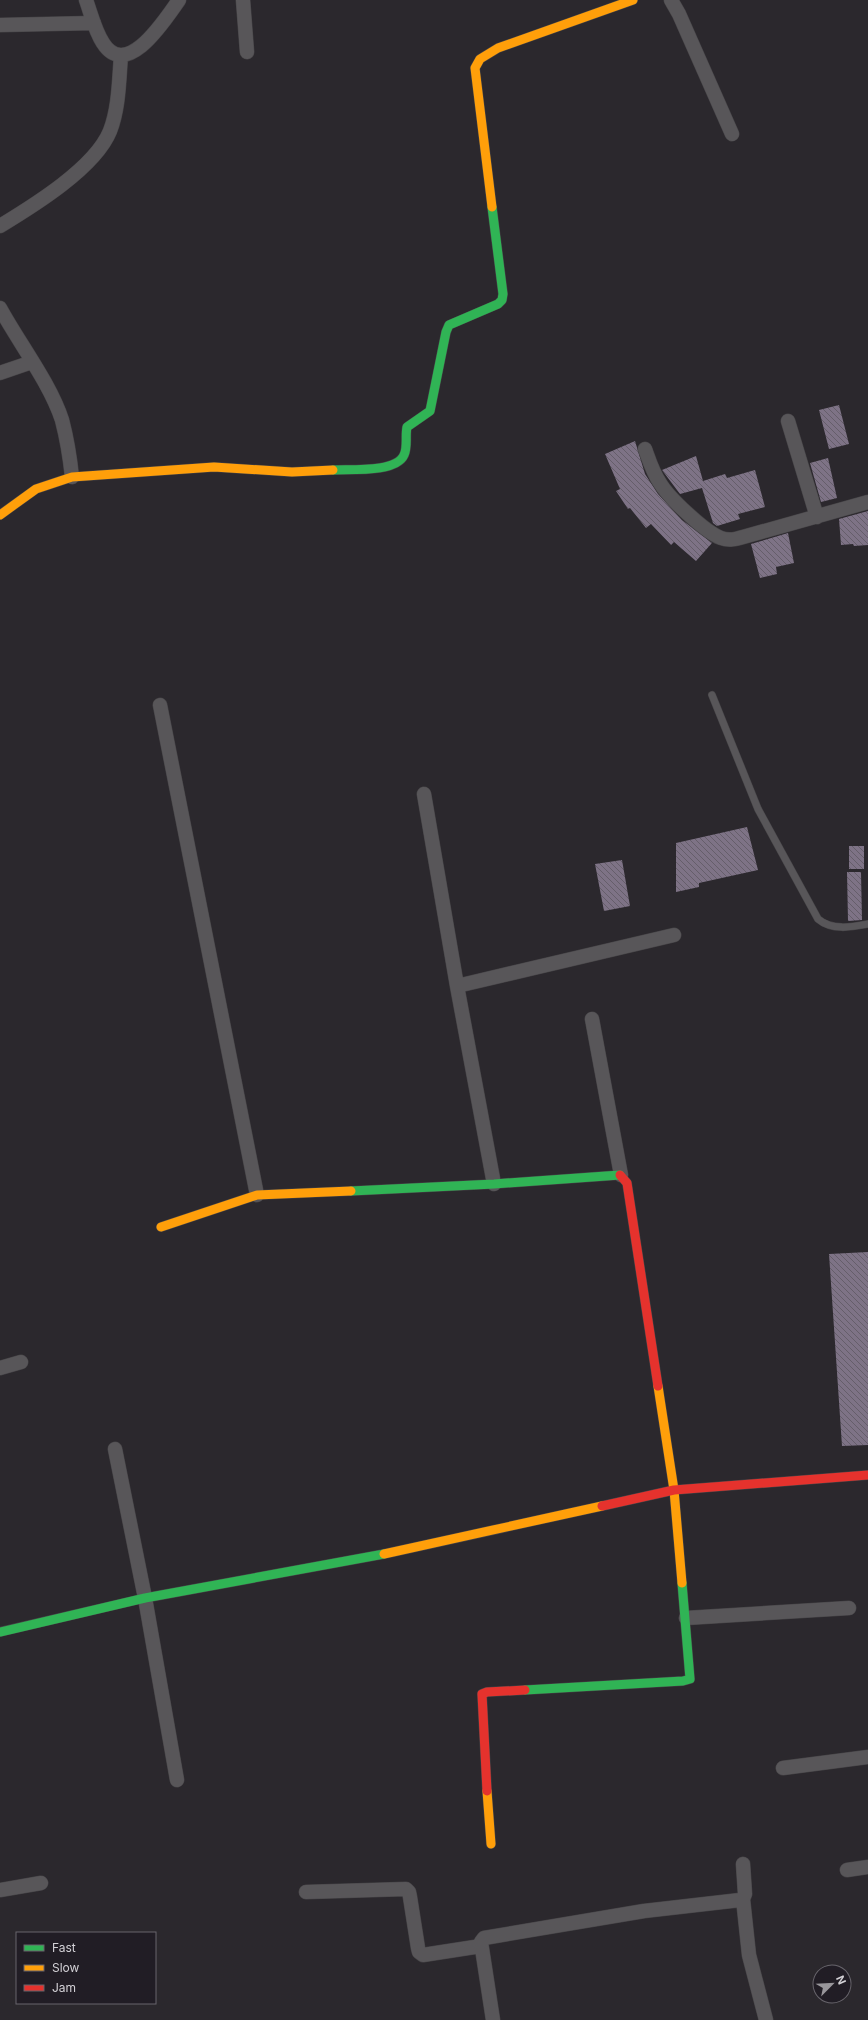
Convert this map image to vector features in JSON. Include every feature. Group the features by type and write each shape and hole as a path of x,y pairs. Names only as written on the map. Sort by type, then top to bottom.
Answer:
{"street":[{"path":"86,0 104,45 121,55 131,54 141,47 179,0"},
{"path":"243,0 247,52"},
{"path":"0,515 36,489 72,477 180,468 214,467 292,472 384,468 395,465 402,460 406,454 407,427 430,411 446,332 449,325 498,304 502,300 503,294 475,68 480,59 498,48 633,0"},
{"path":"670,0 680,14 732,134"},
{"path":"0,25 94,23"},
{"path":"0,226 34,205 84,166 100,149 110,132 115,113 121,55"},
{"path":"0,308 52,398 62,420 69,450 72,477"},
{"path":"0,373 32,362"},
{"path":"788,421 816,517"},
{"path":"645,449 658,482 708,531 722,538 732,540 868,502"},
{"path":"160,705 257,1195"},
{"path":"424,794 457,986 494,1184"},
{"path":"457,986 674,935"},
{"path":"491,1844 481,1698 482,1694 495,1691 687,1681 691,1676 674,1490 627,1183 621,1175 592,1019"},
{"path":"161,1227 257,1195 494,1184 621,1175"},
{"path":"0,1368 21,1362"},
{"path":"115,1449 145,1598 177,1780"},
{"path":"0,1632 145,1598 426,1546 674,1490 868,1475"},
{"path":"686,1618 849,1608"},
{"path":"783,1768 868,1757"},
{"path":"743,1864 744,1899 749,1955 766,2020"},
{"path":"848,1870 868,1867"},
{"path":"0,1890 41,1883"},
{"path":"306,1892 406,1889 409,1892 419,1952 428,1955 481,1946"},
{"path":"493,2020 481,1946 481,1942 484,1938 644,1911 744,1899"}],"lane":[{"path":"712,695 758,809 818,919 825,925 830,926 850,927 868,924"}],"building":[{"path":"839,405 849,444 829,449 819,410"},
{"path":"635,441 645,474 658,494 682,520 712,543 696,561 674,542 671,545 651,524 646,528 630,508 628,509 616,491 620,489 605,454"},
{"path":"696,456 703,481 725,474 727,478 755,470 765,507 738,514 740,519 717,526 713,523 702,488 680,494 662,470"},
{"path":"828,458 837,498 821,502 810,463"},
{"path":"868,511 868,545 841,545 839,519"},
{"path":"788,533 794,563 776,567 777,574 760,578 751,544"},
{"path":"747,827 758,870 699,883 699,887 676,892 676,843"},
{"path":"849,846 864,846 864,869 849,869"},
{"path":"622,860 630,906 604,911 595,864"},
{"path":"847,872 861,872 862,920 848,921"},
{"path":"868,1252 868,1445 842,1446 829,1254"}],"traffic: fast":[{"path":"333,470 372,469 392,465 399,461 405,452 407,427 430,411 446,332 449,325 498,304 502,300 503,294 492,207"},
{"path":"351,1191 494,1184 620,1175"},
{"path":"0,1632 145,1598 384,1554"},
{"path":"525,1690 683,1681 690,1679 682,1583"}],"traffic: slow":[{"path":"492,207 475,68 480,59 498,48 633,0"},
{"path":"0,515 36,489 72,477 214,467 292,472 333,470"},
{"path":"161,1227 257,1195 351,1191"},
{"path":"658,1386 674,1490 682,1583"},
{"path":"384,1554 602,1506"},
{"path":"487,1791 491,1844"}],"traffic: jam":[{"path":"620,1175 627,1183 658,1386"},
{"path":"602,1506 674,1490 868,1475"},
{"path":"487,1791 482,1694 487,1692 525,1690"}]}
